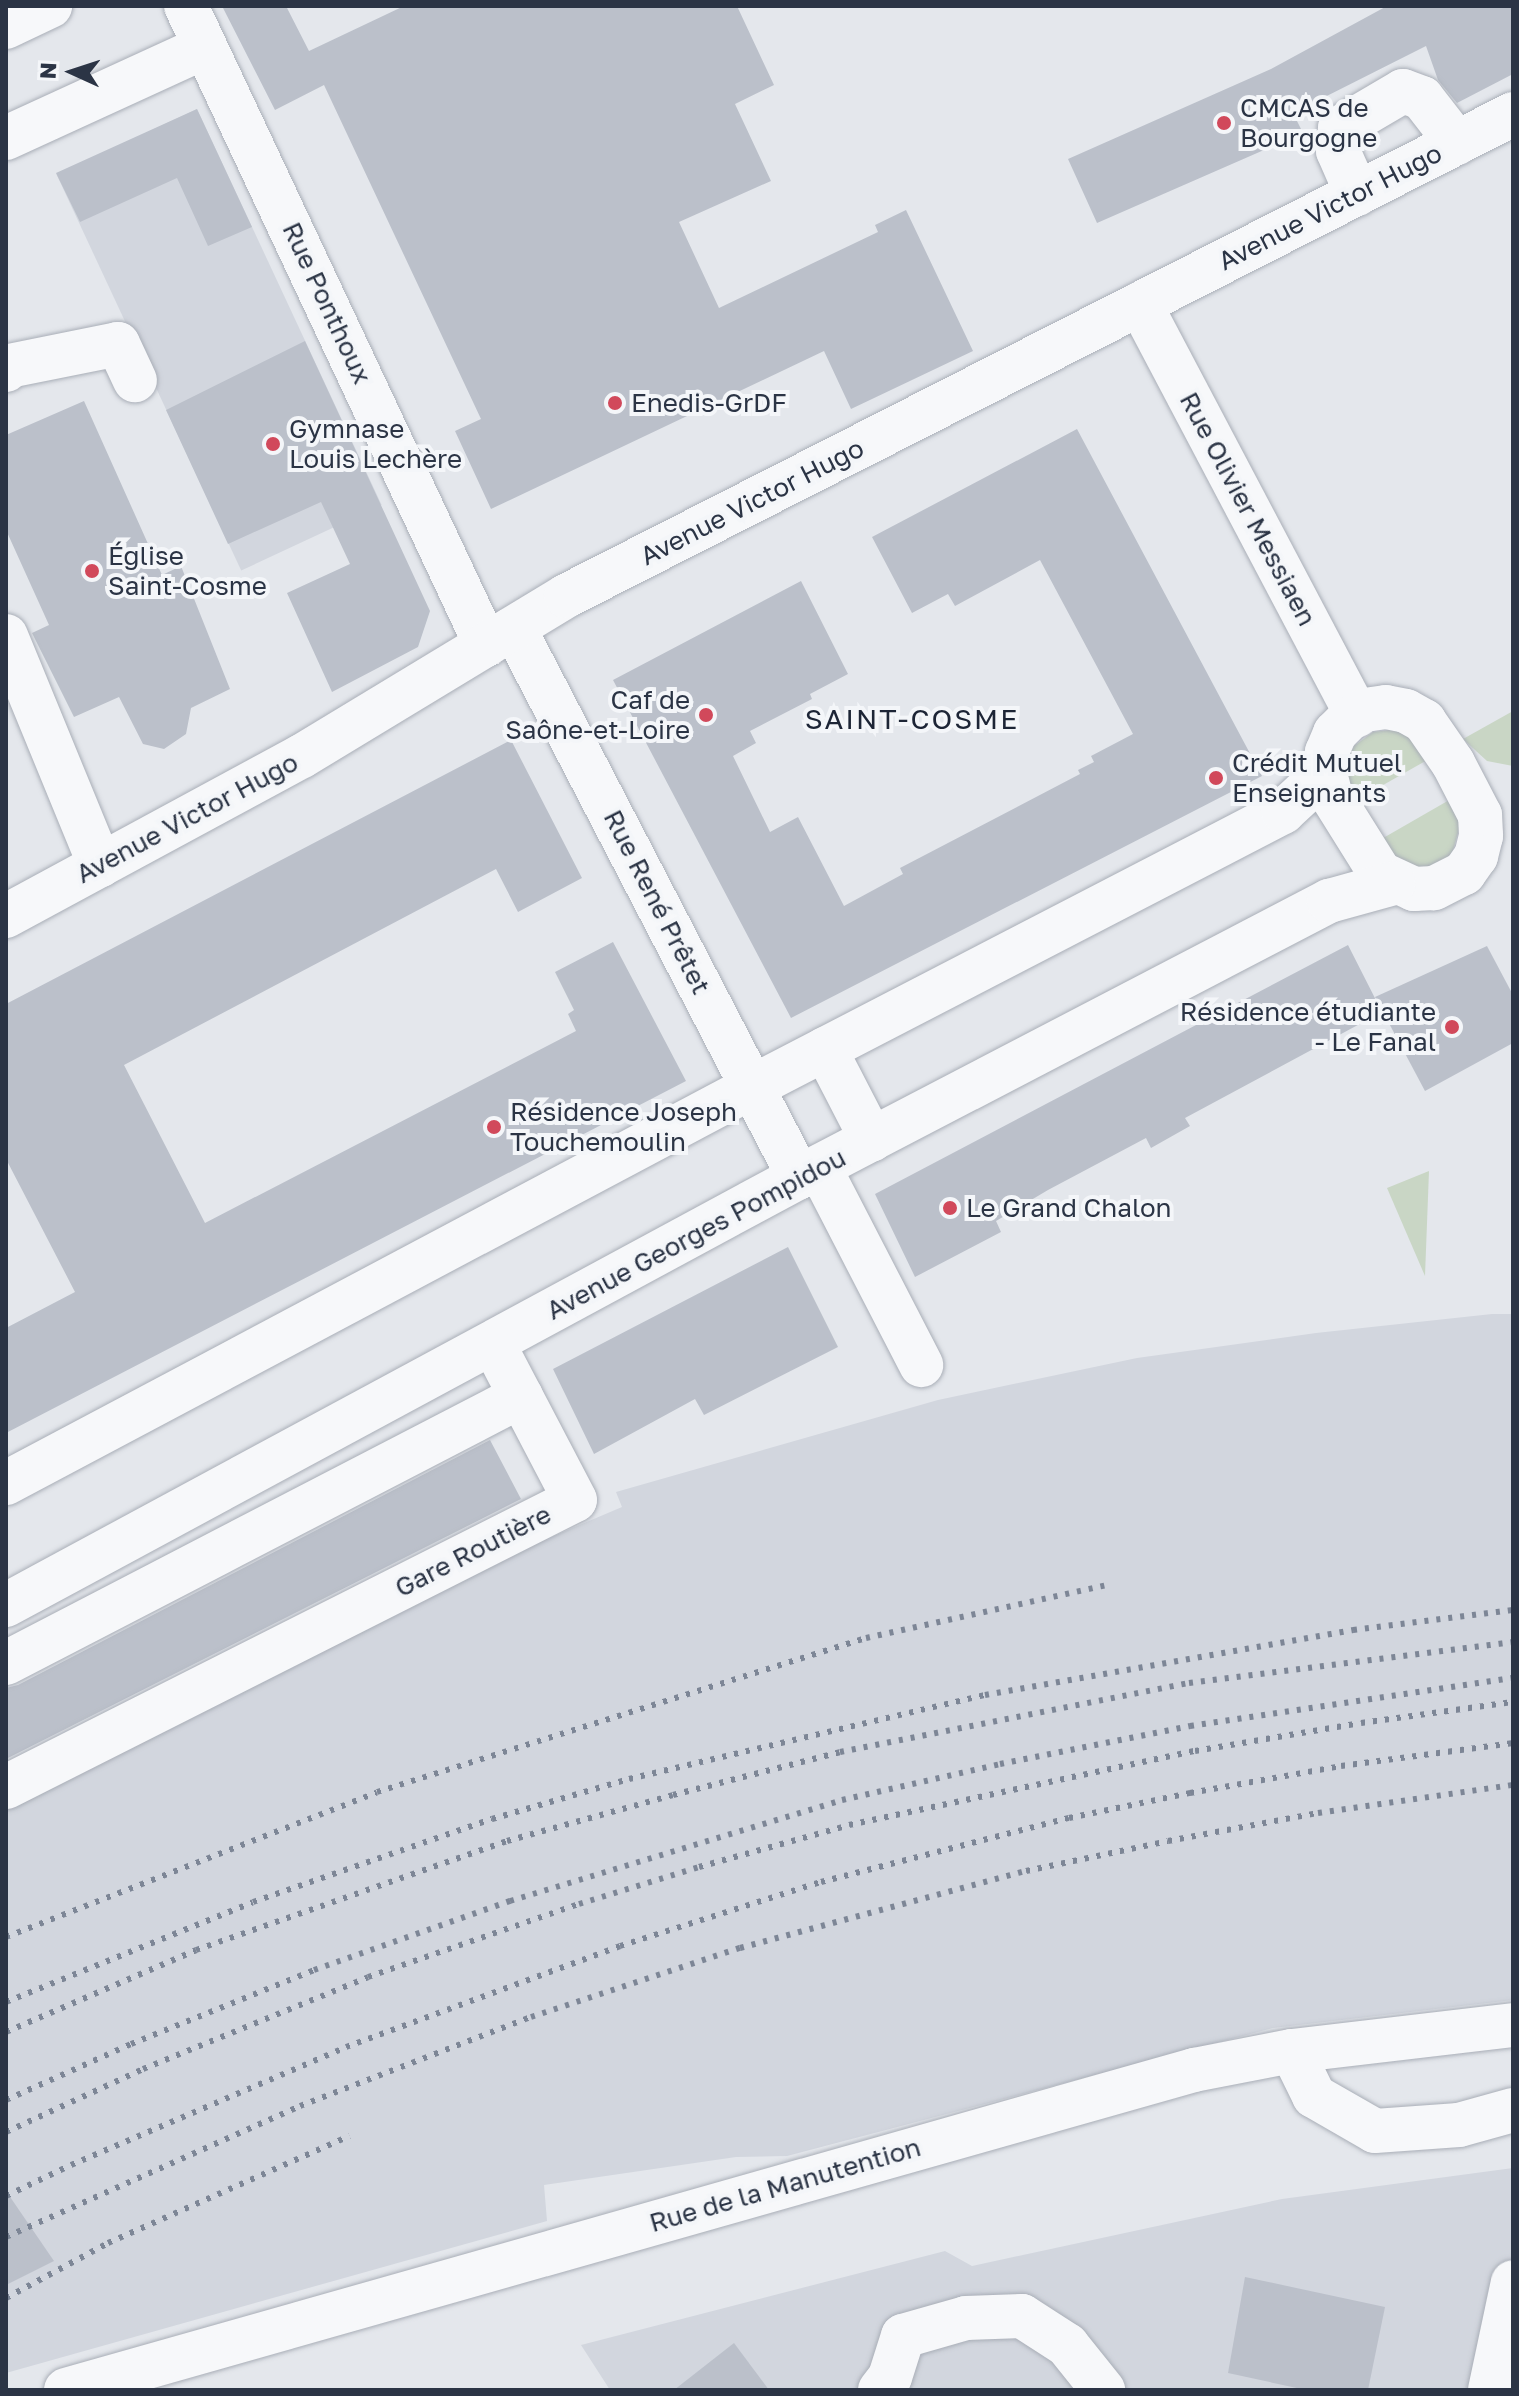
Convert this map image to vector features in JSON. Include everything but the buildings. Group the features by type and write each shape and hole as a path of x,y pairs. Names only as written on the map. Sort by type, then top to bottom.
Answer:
{"street":[{"path":"6,27 50,6"},
{"name":"Rue Ponthoux","path":"186,6 500,636"},
{"path":"6,138 205,47"},
{"path":"1357,194 1338,151 1340,128 1403,91 1422,98 1457,143"},
{"name":"Avenue Victor Hugo","path":"6,916 302,756 566,596 1513,114"},
{"name":"Rue Olivier Messiaen","path":"1140,304 1357,715"},
{"path":"7,365 118,344 135,380"},
{"path":"6,636 100,865"},
{"name":"Rue René Prêtet","path":"500,636 752,1087 809,1172 921,1365"},
{"path":"1386,707 1406,711 1424,721 1453,763 1480,815 1481,836 1494,852 1464,873 1434,888 1414,889 1394,883 1380,873 1330,793 1325,773 1327,752 1335,733 1357,715 1386,707"},
{"path":"6,1483 752,1087 1283,812 1325,773"},
{"name":"Avenue Georges Pompidou","path":"6,1605 809,1172 1329,901 1394,883"},
{"path":"825,1049 872,1140"},
{"path":"6,1663 521,1396 493,1343"},
{"name":"Gare Routière","path":"6,1787 575,1500 521,1396"},
{"name":"Rue de la Manutention","path":"66,2390 1194,2070 1292,2051 1513,2025"},
{"path":"1292,2051 1314,2096 1375,2131 1459,2125 1513,2110"},
{"path":"1490,2390 1513,2282"},
{"path":"880,2390 890,2377 903,2336 966,2318 1022,2316 1067,2345 1103,2390"}],"shaded area":[{"path":"197,109 382,505 241,571 57,175"},
{"path":"1513,1314 1513,2000 1273,2028 787,2156 736,2157 544,2185 547,2221 6,2373 6,1805 450,1580 622,1507 616,1492 938,1400 1137,1358 1316,1333"},
{"path":"1513,2168 1513,2390 610,2390 581,2345 945,2251 972,2266 1282,2199"}],"green space":[{"path":"1513,711 1513,766 1487,761 1463,739"},
{"path":"1404,731 1429,759 1355,801 1345,778 1347,762 1354,746 1373,732"},
{"path":"1451,799 1461,822 1452,854 1433,868 1402,868 1378,841"},
{"path":"1429,1171 1425,1276 1387,1188"}],"railway":[{"path":"6,1937 377,1792 866,1638 1112,1584"},
{"path":"6,2002 253,1902 492,1819 629,1779 985,1695 1353,1630 1513,1610"},
{"path":"6,2032 196,1950 507,1841 673,1795 840,1752 1189,1683 1513,1642"},
{"path":"6,2100 131,2044 314,1970 510,1901 842,1800 1190,1726 1513,1678"},
{"path":"6,2132 143,2069 368,1977 579,1904 699,1867 849,1825 1195,1751 1513,1702"},
{"path":"6,2196 346,2047 620,1946 821,1882 1069,1818 1190,1793 1341,1766 1513,1743"},
{"path":"6,2237 300,2106 531,2017 740,1948 1026,1871 1168,1841 1318,1813 1513,1785"},
{"path":"6,2298 108,2243 349,2136"}],"place":[{"name":"CMCAS de Bourgogne","path":"1224,123"},
{"name":"Enedis-GrDF","path":"615,403"},
{"name":"Gymnase Louis Lechère","path":"273,444"},
{"name":"Église Saint-Cosme","path":"92,571"},
{"name":"Caf de Saône-et-Loire","path":"706,715"},
{"name":"Crédit Mutuel Enseignants","path":"1216,778"},
{"name":"Résidence étudiante - Le Fanal","path":"1452,1027"},
{"name":"Résidence Joseph Touchemoulin","path":"494,1127"},
{"name":"Le Grand Chalon","path":"950,1208"}],"district":[{"name":"SAINT-COSME","path":"912,719"}]}
